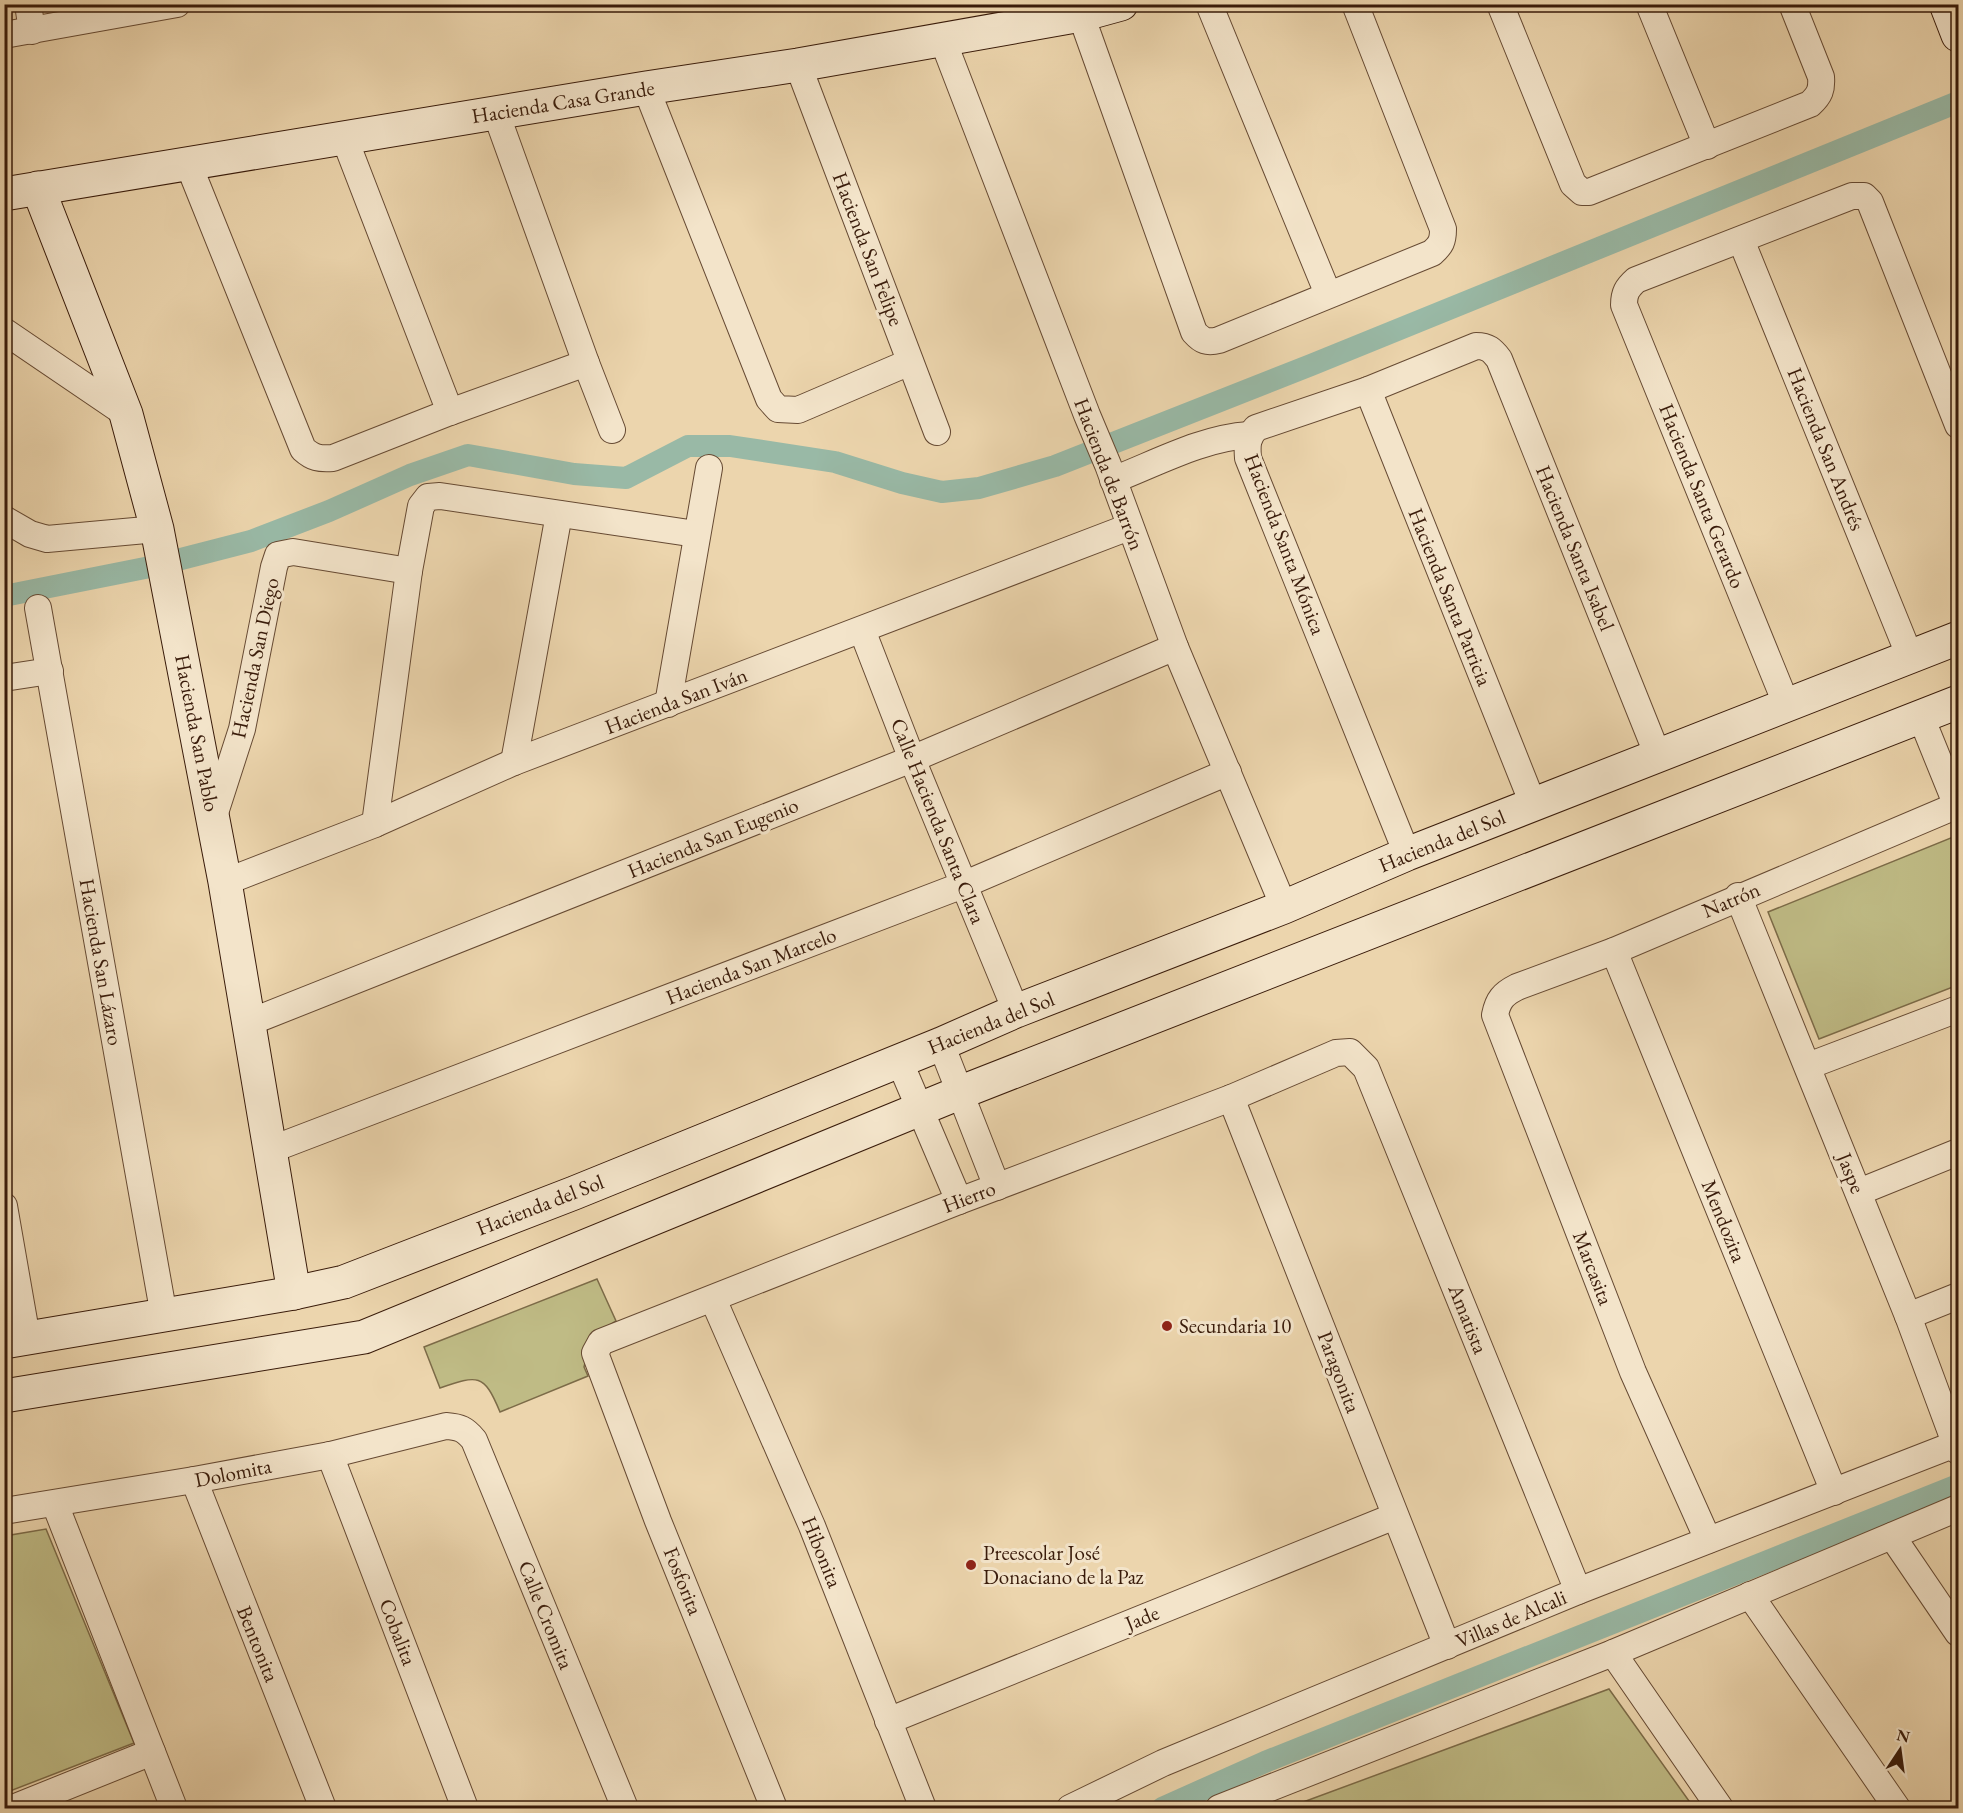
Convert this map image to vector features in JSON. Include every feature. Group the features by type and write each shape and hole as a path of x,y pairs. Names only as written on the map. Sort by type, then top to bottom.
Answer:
{"street":[{"path":"28,4 32,31"},
{"name":"Hacienda Casa Grande","path":"4,194 798,65 1121,4"},
{"path":"1209,4 1328,294"},
{"path":"1081,10 1194,332 1201,340 1210,342 1220,340 1432,253 1441,245 1443,229 1355,4"},
{"path":"1500,4 1569,173 1577,189 1588,192 1810,104 1819,96 1822,87 1821,76 1792,4"},
{"path":"1649,4 1707,146"},
{"path":"1946,4 1959,35"},
{"path":"4,35 168,5"},
{"name":"Hacienda de Barrón","path":"942,38 1110,472 1175,647 1284,907"},
{"name":"Hacienda San Felipe","path":"798,65 937,432"},
{"path":"646,88 769,399 778,409 798,410 910,362"},
{"path":"496,113 612,430"},
{"path":"344,137 450,412"},
{"path":"188,163 303,449 311,456 321,459 333,458 450,412 586,363"},
{"name":"Hacienda San Pablo","path":"38,188 126,414 159,534 225,882 294,1293"},
{"path":"1741,240 1852,196 1860,195 1870,202 1959,425"},
{"name":"Hacienda Santa Gerardo","path":"1741,240 1636,280 1624,294 1624,305 1787,706"},
{"name":"Hacienda San Andrés","path":"1741,240 1910,657"},
{"path":"4,331 126,414"},
{"name":"Hacienda Santa Mónica","path":"1407,854 1248,458 1247,446 1249,435 1256,428 1368,390 1476,346 1485,346"},
{"name":"Hacienda Santa Isabel","path":"1485,346 1493,350 1499,359 1658,756"},
{"name":"Hacienda Santa Patricia","path":"1368,390 1533,804"},
{"path":"1110,472 1208,442 1249,435"},
{"path":"668,704 709,468"},
{"path":"375,824 410,572 421,506 428,497 440,496 696,534"},
{"path":"514,762 559,514"},
{"path":"4,519 30,534 47,539 159,534"},
{"name":"Hacienda San Iván","path":"225,882 375,824 514,762 1130,527"},
{"name":"Hacienda San Diego","path":"213,819 242,729 278,555 293,552 410,572"},
{"name":"Hacienda San Lázaro","path":"38,608 164,1316"},
{"name":"Calle Hacienda Santa Clara","path":"862,630 912,759 1016,1011"},
{"name":"Hacienda del Sol","path":"16,1340 164,1316 344,1282 574,1193 1016,1011 1284,907 1407,854 1959,638"},
{"name":"Hacienda San Eugenio","path":"248,1023 912,759 1175,647"},
{"path":"4,678 50,671"},
{"path":"4,1396 364,1337 959,1093 1959,702"},
{"path":"1921,717 1958,805"},
{"name":"Hacienda San Marcelo","path":"270,1150 963,885 1228,772"},
{"name":"Natrón","path":"1504,994 1614,951 1738,896 1958,805"},
{"name":"Jaspe","path":"1738,896 1808,1066 1958,1446"},
{"name":"Mendozita","path":"1614,951 1834,1492"},
{"name":"Marcasita","path":"1504,994 1497,1004 1495,1016 1633,1372 1708,1540"},
{"path":"1808,1066 1959,1009"},
{"path":"940,1044 997,1187"},
{"name":"Hierro","path":"595,1353 602,1342 960,1201 1231,1098 1336,1053 1350,1052"},
{"name":"Amatista","path":"1350,1052 1366,1068 1578,1591"},
{"path":"899,1060 960,1201"},
{"name":"Paragonita","path":"1231,1098 1448,1646"},
{"path":"1858,1192 1959,1152"},
{"path":"4,1206 16,1340"},
{"path":"1908,1316 1959,1296"},
{"name":"Hibonita","path":"712,1299 812,1526 923,1809"},
{"name":"Fosforita","path":"595,1353 658,1521 774,1809"},
{"name":"Dolomita","path":"4,1511 330,1455 446,1426 459,1427"},
{"name":"Calle Cromita","path":"459,1427 466,1430 474,1440 625,1809"},
{"name":"Villas de Alcali","path":"1070,1809 1163,1763 1578,1591 1958,1446"},
{"name":"Cobalita","path":"330,1455 465,1809"},
{"name":"Bentonita","path":"194,1480 323,1809"},
{"path":"55,1504 174,1809"},
{"path":"1224,1808 1613,1653 1959,1508"},
{"name":"Jade","path":"888,1721 1395,1516"},
{"path":"1892,1536 1959,1633"},
{"path":"1750,1595 1897,1809"},
{"path":"1613,1653 1720,1809"},
{"path":"29,1806 152,1752"}],"shaded area":[{"path":"1958,835 1958,985 1819,1039 1768,912"},
{"path":"597,1279 616,1321 600,1331 587,1355 584,1367 588,1376 500,1412 489,1390 478,1380 463,1381 440,1388 424,1347"},
{"path":"46,1529 134,1743 5,1793 5,1536"},
{"path":"1609,1689 1694,1808 1287,1808"}],"waterway":[{"path":"4,596 150,567 251,541 329,511 410,475 468,455 574,474 626,478 688,446 730,446 835,462 902,483 942,492 979,488 1055,466 1311,365 1958,102"},
{"path":"1162,1808 1265,1762 1958,1485"}],"place":[{"name":"Secundaria 10","path":"1167,1326"},
{"name":"Preescolar José Donaciano de la Paz","path":"971,1565"}]}
